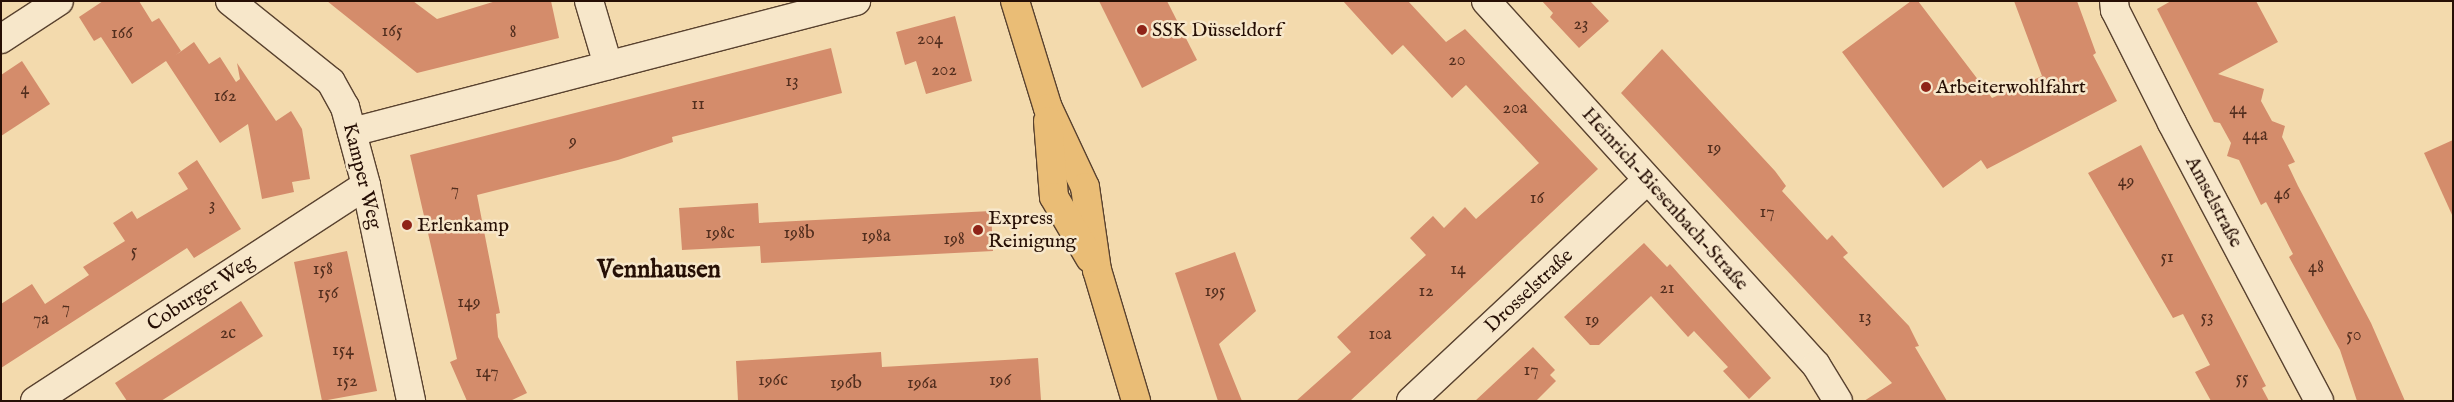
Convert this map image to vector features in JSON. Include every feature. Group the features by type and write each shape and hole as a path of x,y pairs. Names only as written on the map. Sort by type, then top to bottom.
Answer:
{"main road":[{"path":"1016,1 1048,108 1085,187 1097,270 1136,401"}],"street":[{"path":"1,39 59,1"},
{"name":"Kamper Weg","path":"230,1 331,82 345,107 366,185 411,401"},
{"path":"589,1 608,66"},
{"path":"352,132 856,1"},
{"name":"Heinrich-Biesenbach-Straße","path":"1486,1 1646,181 1816,365 1838,401"},
{"name":"Amselstraße","path":"2114,1 2115,10 2172,123 2319,401"},
{"name":"Drosselstraße","path":"1411,401 1646,181"},
{"name":"Coburger Weg","path":"36,401 366,185"}],"building":[{"path":"103,1 139,1 152,22 159,18 181,51 176,55 194,42 209,64 220,57 236,82 240,79 237,63 276,121 291,111 302,129 310,179 292,182 294,192 262,199 248,124 220,143 166,61 132,84 101,37 94,41 79,17"},
{"path":"327,1 413,1 437,19 496,1 551,1 559,38 417,73"},
{"path":"1099,1 1167,1 1197,60 1142,88"},
{"path":"1343,1 1408,1 1446,42 1465,29 1598,169 1350,401 1296,401 1351,352 1337,337 1426,255 1410,238 1433,216 1444,228 1465,207 1476,219 1539,163 1466,85 1452,98 1403,45 1392,55"},
{"path":"1542,1 1590,1 1609,21 1579,48 1550,17 1553,13"},
{"name":"Arbeiterwohlfahrt","path":"1911,1 1918,1 1992,98 2042,76 2014,1 2077,1 2096,53 2093,55 2117,101 1987,169 1981,160 1943,188 1842,52"},
{"path":"2171,1 2256,1 2278,42 2218,74 2264,89 2261,101 2272,121 2285,126 2282,137 2295,162 2288,165 2371,323 2405,401 2357,401 2340,350 2289,257 2293,254 2266,202 2261,205 2239,160 2227,156 2231,143 2220,123 2214,122 2157,9"},
{"path":"955,16 972,81 926,94 916,61 905,65 896,32"},
{"path":"831,48 842,93 672,137 673,142 618,160 477,195 500,313 496,314 498,337 527,393 510,401 467,401 450,362 457,359 410,155"},
{"path":"1662,49 1775,171 1786,186 1782,191 1827,240 1832,235 1848,253 1843,257 1909,326 1919,346 1915,347 1947,401 1864,401 1892,383 1621,93"},
{"path":"22,61 50,104 1,136 1,75"},
{"path":"2453,140 2453,217 2424,153"},
{"path":"2141,145 2266,386 2262,388 2269,401 2211,401 2195,372 2210,365 2183,314 2173,318 2088,173"},
{"path":"197,160 241,229 194,258 187,248 1,368 1,304 32,284 45,304 89,275 83,267 125,241 113,223 132,211 137,219 188,189 178,173"},
{"path":"758,203 759,223 991,211 993,251 761,263 760,246 682,250 679,208"},
{"path":"1644,243 1667,267 1670,264 1771,378 1749,399 1723,371 1728,367 1694,331 1688,337 1651,296 1599,345 1590,345 1564,317"},
{"path":"347,251 377,391 322,401 294,262"},
{"path":"1235,252 1256,311 1219,344 1242,401 1218,401 1175,273"},
{"path":"241,301 263,336 161,401 127,401 115,383"},
{"path":"1533,347 1555,370 1550,375 1556,381 1536,401 1475,401"},
{"path":"881,352 882,367 1038,358 1041,400 738,401 736,361"}],"place":[{"name":"SSK Düsseldorf","path":"1142,30"},
{"name":"Arbeiterwohlfahrt","path":"1926,87"},
{"name":"Erlenkamp","path":"407,225"},
{"name":"Express Reinigung","path":"978,230"}],"district":[{"name":"Vennhausen","path":"659,270"}]}
